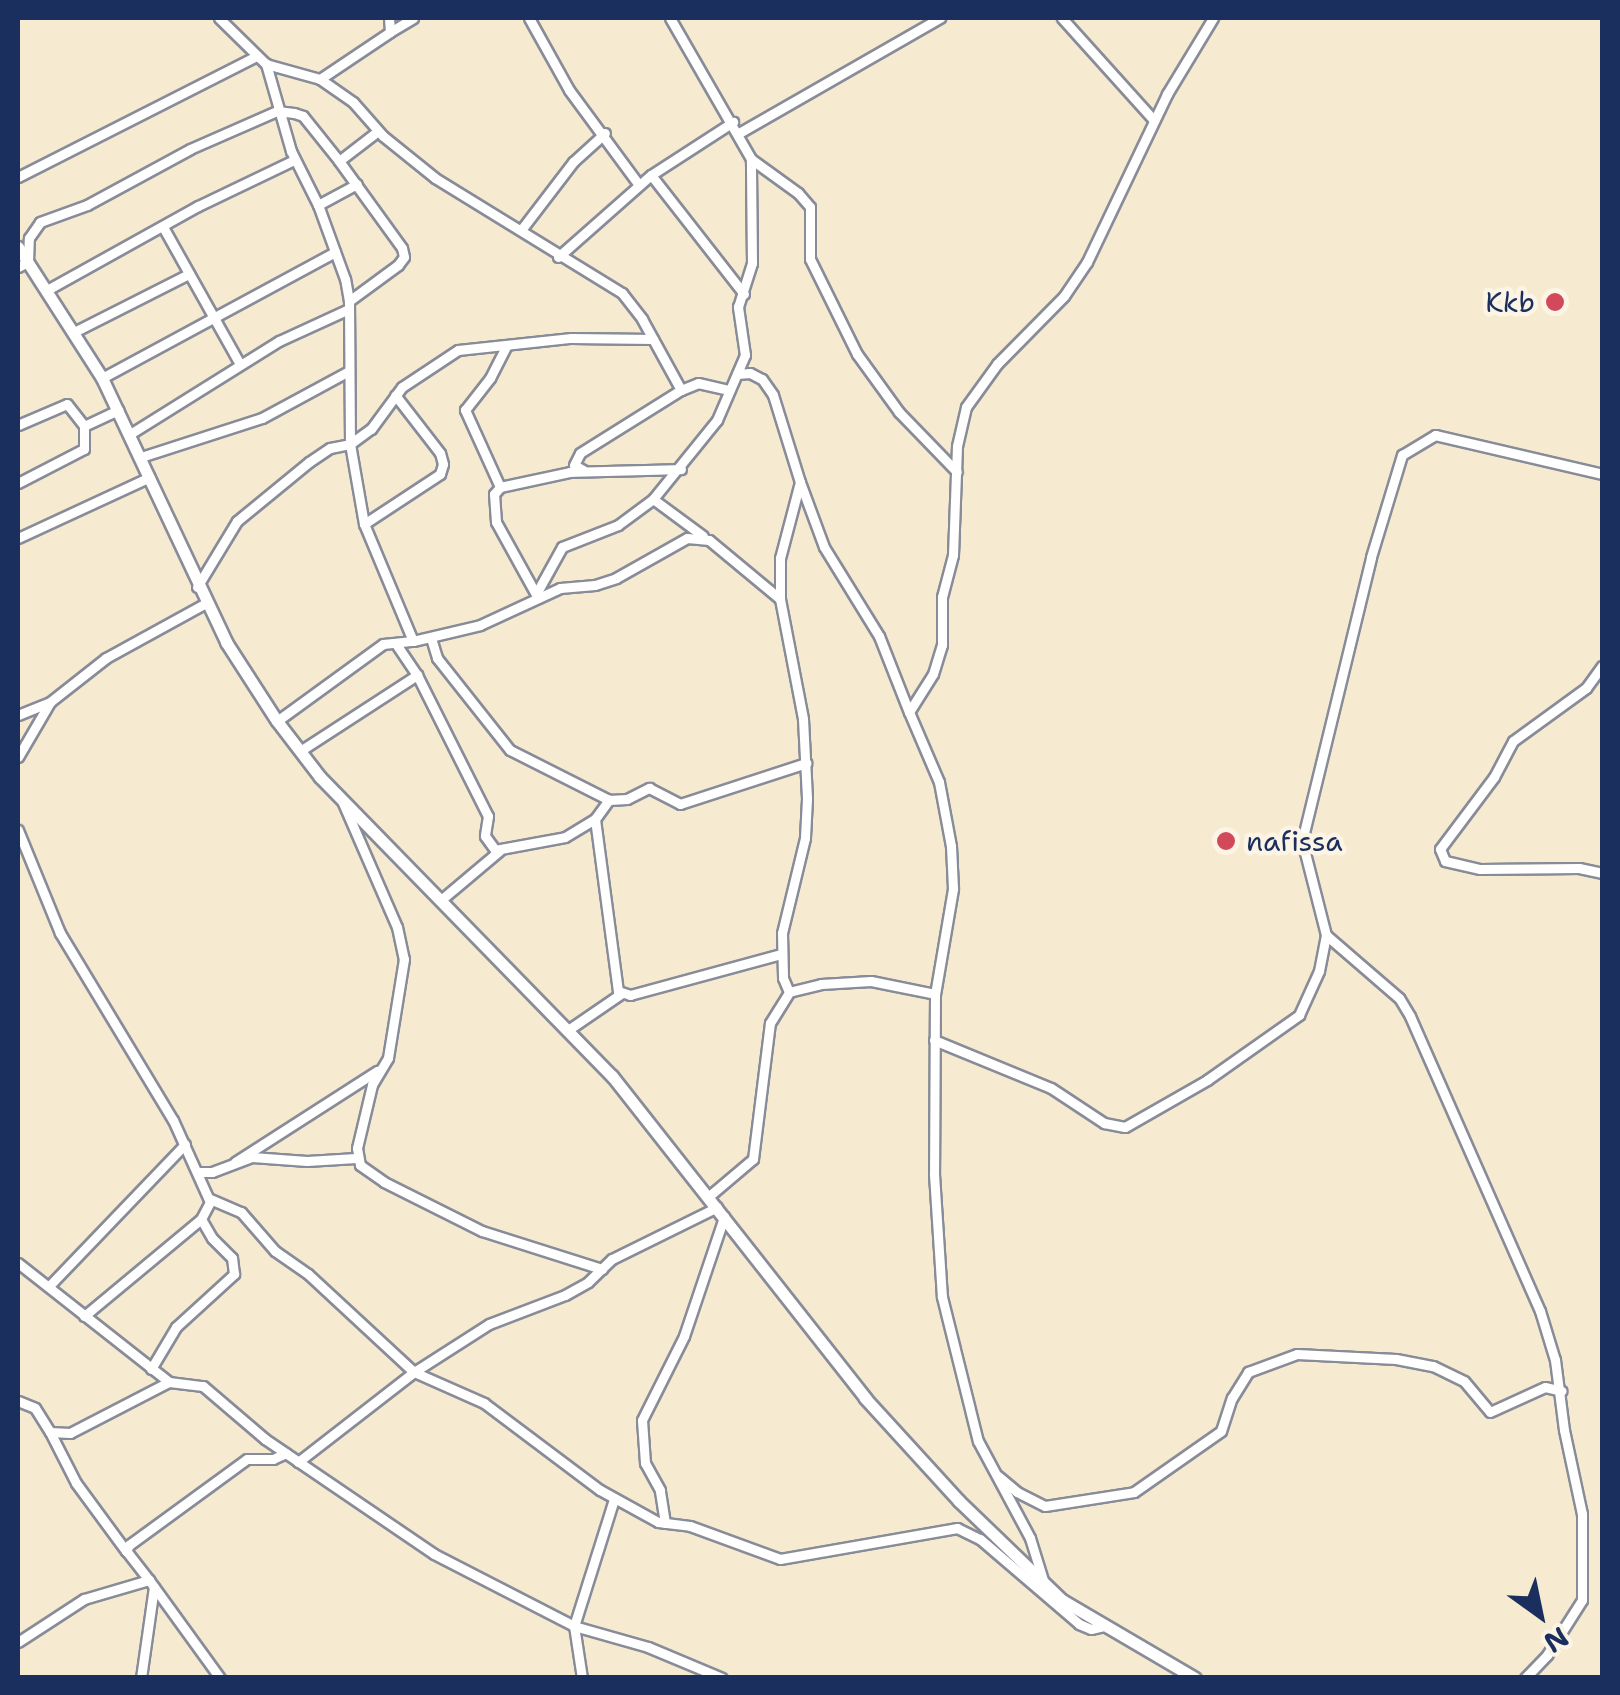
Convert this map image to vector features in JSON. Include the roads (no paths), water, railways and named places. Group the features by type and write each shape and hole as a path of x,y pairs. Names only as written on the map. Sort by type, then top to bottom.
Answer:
{"street":[{"path":"219,18 266,64 320,79 354,102 378,131 435,178 622,293 680,390"},
{"path":"389,18 390,32"},
{"path":"320,79 413,18"},
{"path":"529,18 569,90 605,133 639,184"},
{"path":"537,596 567,542 618,526 653,499 681,469 717,420 746,355 738,308 752,263 751,159 670,18"},
{"path":"739,133 940,18"},
{"path":"1062,18 1154,120"},
{"path":"909,712 933,674 942,645 942,597 953,554 957,446 966,407 997,364 1064,296 1086,262 1154,120 1212,18"},
{"path":"18,177 257,56"},
{"path":"266,64 277,111 294,160 318,205 349,305 350,444 364,524 413,641"},
{"path":"23,264 29,238 40,222 88,205 190,149 277,111 304,116 402,248 404,257 349,305 240,364 130,434"},
{"path":"558,257 639,184 732,122"},
{"path":"339,160 378,131"},
{"path":"521,230 573,162 605,133"},
{"path":"751,159 798,193 810,207 810,259 857,354 900,412 957,472"},
{"path":"47,290 294,160"},
{"path":"650,176 744,294"},
{"path":"318,205 357,184"},
{"path":"163,227 240,364"},
{"path":"18,248 23,264 47,290 102,378 206,603 277,721 300,751 612,1076 864,1398 959,1500 1062,1600 1195,1678"},
{"path":"102,378 335,252"},
{"path":"74,332 190,274"},
{"path":"197,586 211,556 237,520 309,462 330,448 350,444 371,429 395,395 458,350 571,338 653,339"},
{"path":"500,487 465,410 490,378 506,346"},
{"path":"141,457 262,418 349,371"},
{"path":"737,374 762,379 773,395 824,547 879,636 939,782 951,846 952,889 935,994 934,1190 942,1297 978,1440 1030,1538 1044,1580"},
{"path":"585,472 574,465 580,453 680,390 698,383 729,390"},
{"path":"364,524 440,474 443,464 440,452 395,395"},
{"path":"18,425 66,404 84,426 84,448 18,483"},
{"path":"84,426 118,410"},
{"path":"934,1040 1051,1088 1104,1122 1125,1127 1206,1080 1299,1016 1319,971 1326,935 1302,841 1371,557 1402,455 1435,435 1602,474"},
{"path":"537,596 493,514 494,494 500,487 585,472 681,469"},
{"path":"18,538 150,477"},
{"path":"665,1523 660,1490 645,1464 642,1420 684,1336 716,1207 754,1159 770,1023 789,992 781,954 805,838 806,763 798,688 780,600 780,558 800,482"},
{"path":"653,499 780,600"},
{"path":"277,721 383,644 398,645 480,624 560,588 595,585 616,578 687,538 709,540"},
{"path":"18,715 50,702 106,658 206,603"},
{"path":"430,638 437,658 510,750 609,800 627,799 649,788 680,804 806,763"},
{"path":"398,645 488,816 484,836 499,851"},
{"path":"1602,666 1586,688 1513,742 1494,777 1440,848 1445,861 1466,866 1533,871 1579,868 1602,873"},
{"path":"300,751 417,676"},
{"path":"18,757 50,702"},
{"path":"340,796 402,945 404,959 384,1067 372,1085 356,1158"},
{"path":"442,898 499,851 565,837 596,818 609,800"},
{"path":"596,818 604,855 615,986 622,993 630,995 781,954"},
{"path":"18,832 60,933 133,1049 210,1199 240,1212 274,1251 319,1284 414,1372 484,1402 614,1500 665,1523 690,1526 780,1559 957,1528 980,1539 1079,1624 1091,1629 1104,1626"},
{"path":"1326,935 1399,998 1410,1016 1540,1311 1562,1391 1564,1430 1582,1514 1582,1600 1547,1655 1525,1678"},
{"path":"789,992 821,984 870,981 935,994"},
{"path":"568,1030 622,993"},
{"path":"235,1162 384,1067"},
{"path":"50,1285 185,1144"},
{"path":"197,1172 212,1172 252,1156 307,1161 356,1158 384,1182 482,1231 602,1269"},
{"path":"84,1316 201,1219 210,1199"},
{"path":"298,1462 414,1372 489,1324 543,1306 640,1243 716,1207"},
{"path":"151,1369 176,1327 234,1274 232,1258 212,1238 201,1219"},
{"path":"18,1263 151,1369 170,1382 203,1386 298,1462 434,1554 574,1626 648,1647 722,1678"},
{"path":"990,1469 1017,1492 1045,1506 1134,1492 1221,1431 1232,1398 1248,1372 1297,1354 1396,1359 1433,1366 1464,1380 1490,1412 1545,1387 1562,1391"},
{"path":"50,1432 70,1433 170,1382"},
{"path":"18,1401 35,1408 76,1483 220,1678"},
{"path":"126,1551 136,1538 196,1500 241,1463 286,1453"},
{"path":"582,1678 574,1626 614,1500"},
{"path":"18,1642 84,1599 151,1583"},
{"path":"141,1678 151,1583"}],"place":[{"name":"Kkb","path":"1555,302"},
{"name":"nafissa","path":"1226,841"}]}
